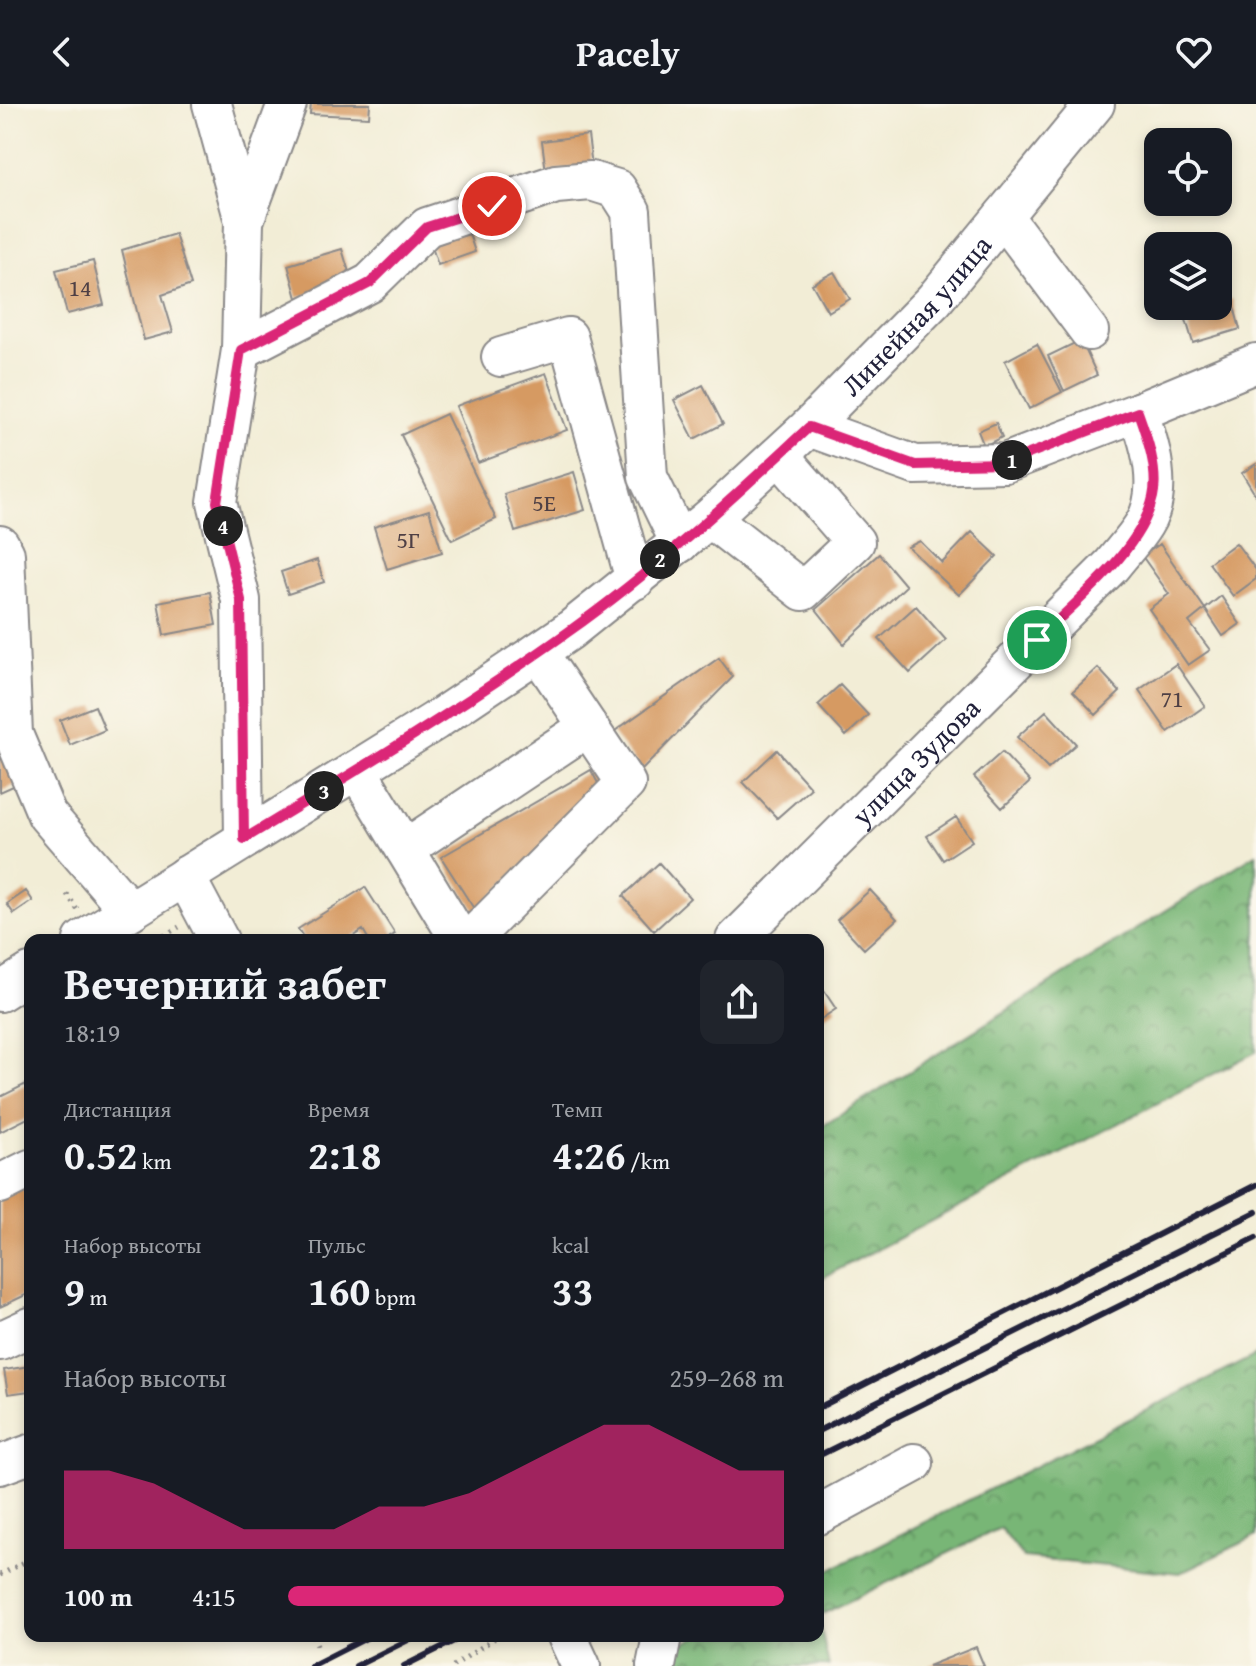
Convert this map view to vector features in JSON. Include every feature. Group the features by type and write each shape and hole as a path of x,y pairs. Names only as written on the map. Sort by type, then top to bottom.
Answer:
{"street":[{"path":"212,104 244,221 241,350 217,502 241,600 244,839"},
{"path":"244,221 287,104"},
{"name":"Линейная улица","path":"93,934 357,770 538,652 680,543 809,427 934,300 1095,104"},
{"path":"241,350 370,283 427,227 556,184 591,181 617,189 631,211 648,477 680,543"},
{"path":"1003,216 1089,331"},
{"path":"501,357 568,337 635,580"},
{"path":"809,427 915,465 1005,463 1256,363"},
{"name":"улица Зудова","path":"741,934 1112,565 1145,522 1154,494 1152,463 1138,412"},
{"path":"710,518 803,591 855,542 779,455"},
{"path":"0,545 5,554 13,734 47,815 130,911"},
{"path":"476,934 626,783 538,652"},
{"path":"405,849 588,727"},
{"path":"357,770 456,934"},
{"path":"185,876 216,934"},
{"path":"0,1184 24,1172"},
{"path":"0,1341 24,1330"},
{"path":"0,1465 24,1456"},
{"path":"824,1512 914,1463"},
{"path":"570,1642 581,1666"},
{"path":"656,1666 661,1642"}],"path":[{"path":"0,1575 24,1562"},
{"path":"316,1642 319,1649"},
{"path":"453,1666 489,1642"}],"green space":[{"path":"1256,854 1256,1052 824,1277 824,1125"},
{"path":"1256,1355 1256,1536 1180,1573 1024,1558 1000,1528 824,1613 824,1573"},
{"path":"686,1642 824,1642 829,1666 639,1666"}],"building":[{"path":"311,104 370,104 369,117 310,114"},
{"path":"588,135 592,166 546,172 542,141"},
{"path":"468,231 475,252 438,265 431,244"},
{"path":"175,234 191,285 162,295 173,332 144,340 122,250"},
{"path":"342,249 352,282 297,298 288,265"},
{"path":"93,261 104,305 67,314 56,270"},
{"path":"834,272 850,299 828,312 812,284"},
{"path":"1232,299 1240,329 1193,343 1186,320 1232,320"},
{"path":"1081,340 1097,375 1064,391 1048,356"},
{"path":"1037,344 1062,392 1029,409 1005,361"},
{"path":"546,373 567,430 478,463 456,406"},
{"path":"703,385 723,424 694,439 674,400"},
{"path":"446,414 496,519 452,540 401,435"},
{"path":"996,423 1002,437 984,446 978,431"},
{"path":"1256,464 1256,496 1242,473"},
{"path":"574,472 585,510 515,532 504,494"},
{"path":"429,510 442,552 387,569 374,527"},
{"path":"972,532 997,556 959,595 908,547 920,541 942,563"},
{"path":"1236,543 1256,570 1256,579 1233,596 1209,563"},
{"path":"1160,544 1205,609 1189,622 1210,650 1188,665 1149,609 1169,594 1142,556"},
{"path":"879,554 906,586 844,644 816,609"},
{"path":"317,560 324,582 288,594 281,572"},
{"path":"210,592 216,625 164,635 158,602"},
{"path":"1221,596 1240,624 1223,636 1205,609"},
{"path":"916,606 946,640 910,673 879,639"},
{"path":"719,658 733,677 642,770 612,733"},
{"path":"1176,664 1205,706 1168,732 1139,690"},
{"path":"1098,668 1120,692 1096,715 1073,691"},
{"path":"840,685 868,715 846,736 818,705"},
{"path":"95,706 105,730 70,745 60,720"},
{"path":"1046,711 1076,744 1048,769 1017,737"},
{"path":"0,740 20,783 0,792"},
{"path":"777,750 811,788 777,818 743,782"},
{"path":"1002,752 1030,782 1002,808 974,777"},
{"path":"591,770 601,789 476,912 441,857"},
{"path":"956,817 972,841 943,860 927,836"},
{"path":"659,863 690,898 654,931 623,896"},
{"path":"365,887 395,934 365,934 363,930 357,934 301,934 298,929"},
{"path":"870,890 897,919 864,949 837,920"},
{"path":"26,891 33,901 14,914 7,904"},
{"path":"824,991 836,1009 824,1017"},
{"path":"24,1085 24,1120 0,1132 0,1097"},
{"path":"24,1187 24,1296 0,1307 0,1198"},
{"path":"24,1367 24,1392 8,1394 4,1370"},
{"path":"976,1647 984,1666 928,1666"}],"railway":[{"path":"824,1405 1256,1185"},
{"path":"824,1428 1256,1212"},
{"path":"824,1453 1256,1238"},
{"path":"311,1666 358,1642"},
{"path":"356,1666 404,1642"},
{"path":"404,1666 452,1642"}],"route":[{"path":"492,206 427,227 370,283 241,350 217,502 241,600 244,839 435,721 569,631 710,518 809,427 915,465 1005,463 1138,412 1152,463 1154,494 1145,522 1112,565 1037,640"}]}
